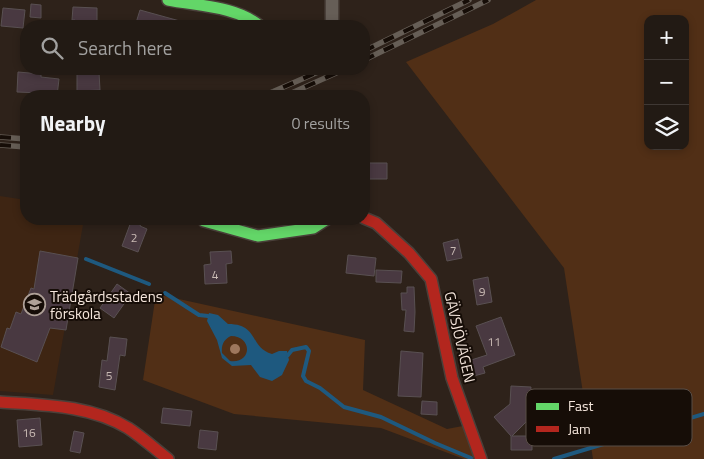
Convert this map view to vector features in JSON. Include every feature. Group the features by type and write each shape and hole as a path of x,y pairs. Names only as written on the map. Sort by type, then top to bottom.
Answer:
{"street":[{"path":"168,0 238,13 254,20"},
{"path":"332,0 332,20"},
{"name":"GÄVSJÖVÄGEN","path":"370,220 376,223 409,253 431,279 452,378 481,459"},
{"path":"218,225 258,236 312,228 317,225"},
{"path":"0,402 60,406 102,415 127,428 168,459"}],"shaded area":[{"path":"536,0 704,0 704,459 593,459 591,446 692,446 692,389 582,389 564,268 406,62 493,24"},
{"name":"Trädgårdsstadens förskola","path":"0,196 20,199 20,225 83,225 53,395 0,391"},
{"path":"156,294 365,340 363,390 447,429 468,425 481,459 464,459 381,428 234,414 143,380"}],"water":[{"path":"209,313 218,315 228,324 245,328 265,351 272,354 279,351 287,351 289,360 282,375 272,381 260,377 251,365 232,366 222,358 217,340 207,321","holes":["231,336 238,337 246,345 246,354 237,361 230,361 222,353 222,347 226,339"]}],"building":[{"path":"31,4 41,5 41,18 30,17"},
{"path":"73,7 97,8 97,20 72,20"},
{"path":"3,8 25,10 24,20 20,20 20,28 1,26"},
{"path":"140,10 176,20 137,20"},
{"path":"18,72 20,72 20,75 41,75 41,77 59,79 58,90 20,90 20,92 17,92"},
{"path":"77,75 99,75 100,90 77,90"},
{"path":"370,163 387,163 387,179 370,179"},
{"path":"130,225 140,225 147,229 138,252 122,246"},
{"path":"458,239 462,258 447,261 443,243"},
{"path":"40,251 78,258 66,330 50,328 37,362 1,347 7,328 10,329 16,312 21,314 31,288 34,289"},
{"path":"231,251 232,263 226,264 227,283 205,284 204,265 211,264 210,252"},
{"path":"348,255 376,258 374,276 346,273"},
{"path":"376,270 402,271 401,283 376,282"},
{"path":"488,277 492,302 477,305 473,280"},
{"path":"117,284 131,294 114,318 100,308"},
{"path":"407,287 414,287 414,332 404,331 406,310 402,310 401,293 407,293"},
{"path":"501,317 515,355 483,367 485,373 470,377 465,362 487,355 476,326"},
{"path":"110,337 127,339 125,356 120,355 115,390 99,387 102,360 107,361"},
{"path":"401,351 423,353 421,397 398,396"},
{"path":"511,386 531,387 531,389 526,389 526,422 512,436 526,436 526,446 532,446 532,450 511,450 511,436 494,417 510,404"},
{"path":"422,401 437,402 437,415 421,414"},
{"path":"163,408 192,411 190,426 161,423"},
{"path":"40,418 42,445 19,447 17,420"},
{"path":"200,430 218,432 216,450 198,448"},
{"path":"74,431 84,433 80,453 70,451"}],"waterway":[{"path":"86,259 149,284"},
{"path":"165,293 199,315 208,316"},
{"path":"288,355 292,350 306,347 309,351 303,376 306,381 320,388 344,407 381,417 471,458"},
{"path":"692,418 704,414"},
{"path":"554,459 597,446"}],"railway":[{"path":"370,48 469,0"},
{"path":"370,57 488,0"},
{"path":"277,90 311,75"},
{"path":"298,90 332,75"},
{"path":"0,137 20,139"},
{"path":"0,145 20,147"}],"traffic: fast":[{"path":"168,0 228,11 251,20"},
{"path":"218,225 258,236 313,228 318,225"}],"traffic: jam":[{"path":"370,220 376,223 409,253 431,279 452,378 481,459"},
{"path":"0,402 82,410 113,420 128,428 168,459"}],"place":[{"name":"Trädgårdsstadens förskola","path":"34,305"}]}
